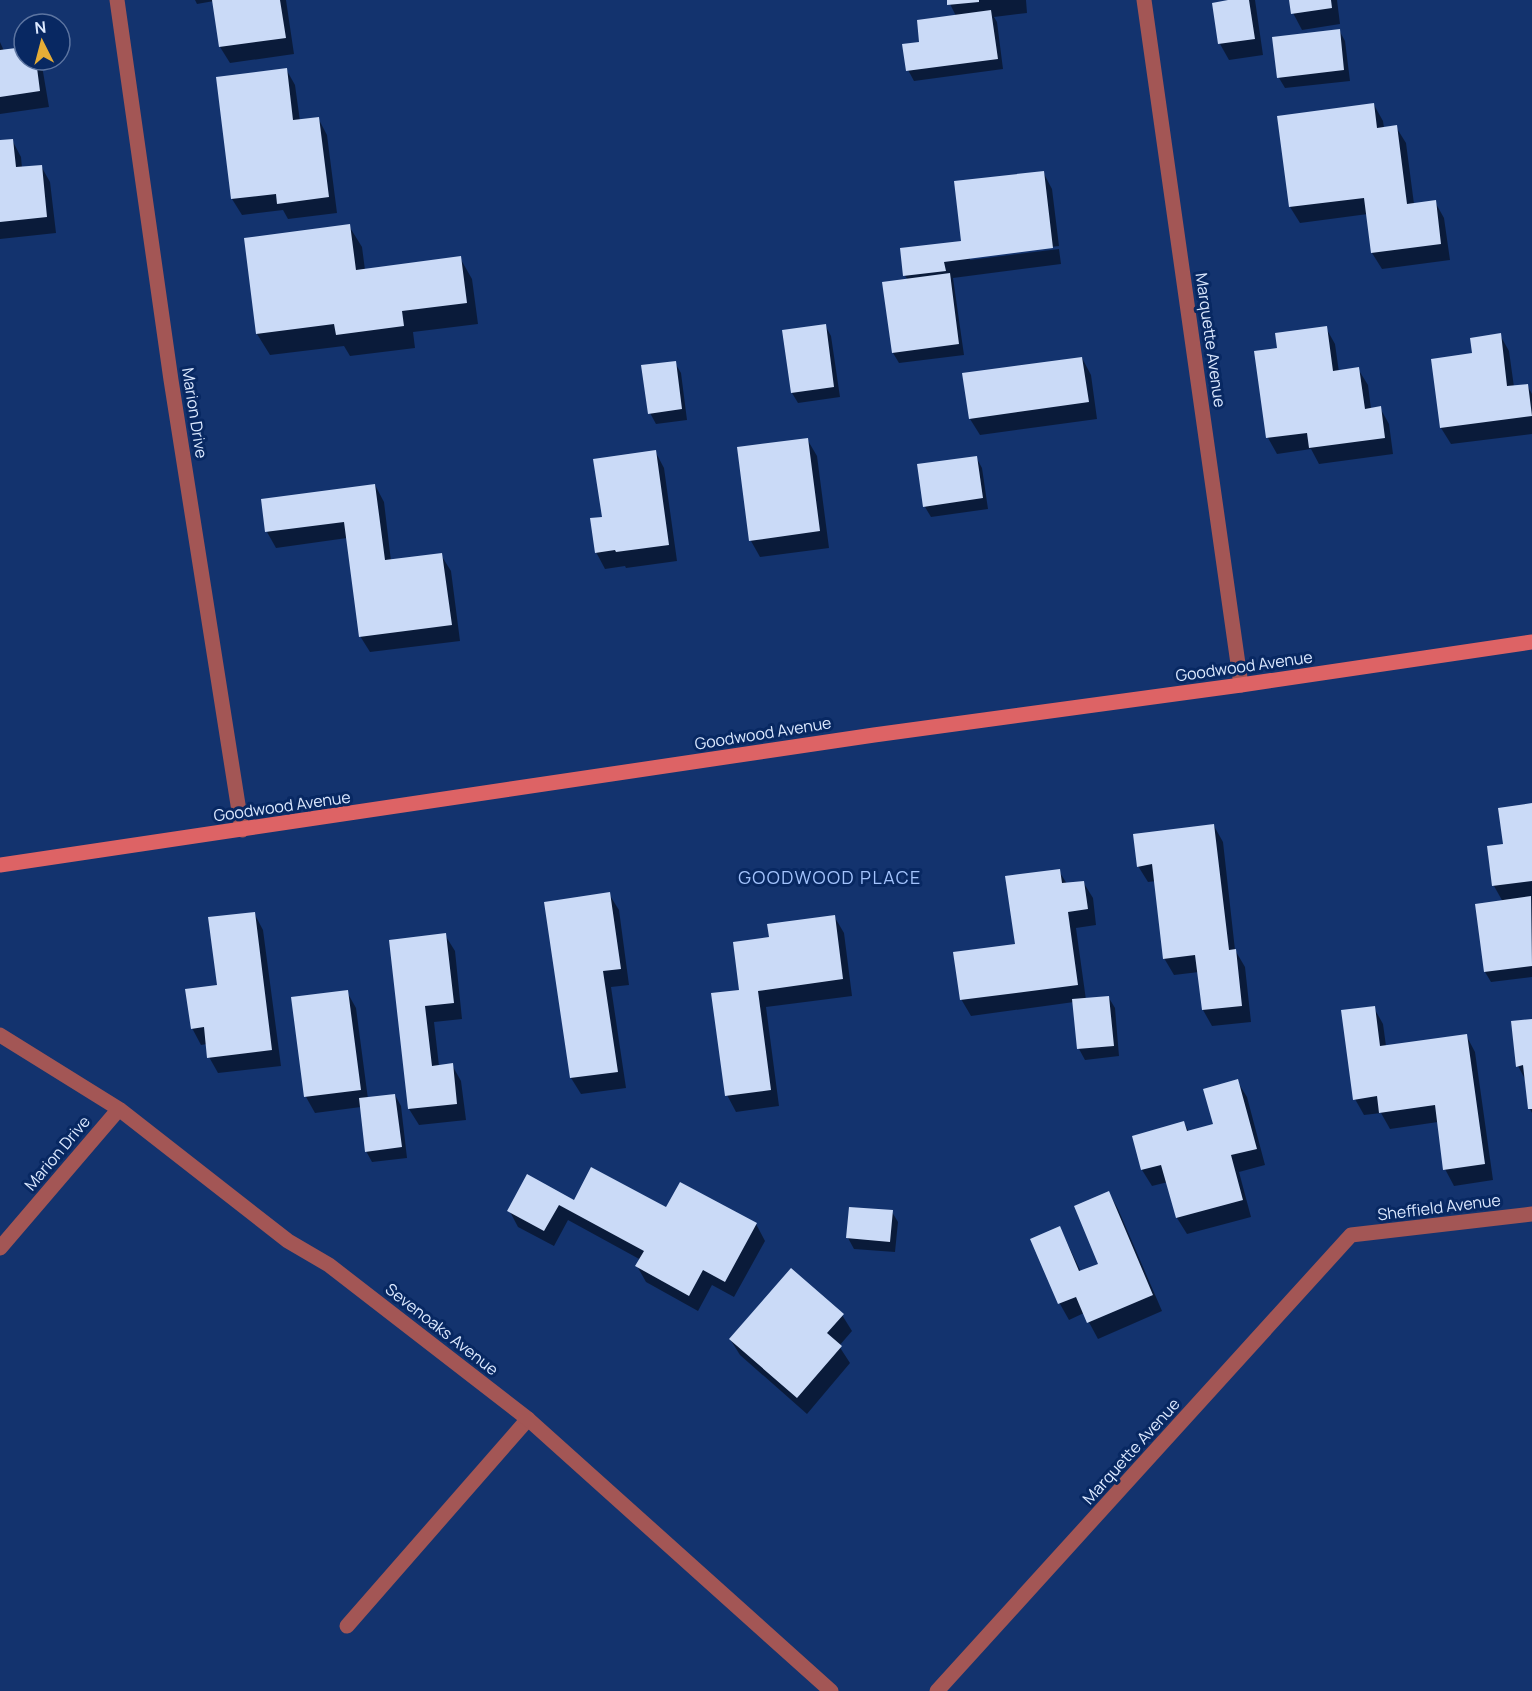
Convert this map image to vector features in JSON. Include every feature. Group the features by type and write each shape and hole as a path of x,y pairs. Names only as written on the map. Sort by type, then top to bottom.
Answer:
{"street":[{"name":"Marion Drive","path":"117,0 170,368 242,830"},
{"name":"Marquette Avenue","path":"1144,0 1241,685"},
{"name":"Goodwood Avenue","path":"0,865 874,735 1241,685 1532,642"},
{"name":"Sevenoaks Avenue","path":"0,1035 118,1109 288,1241 329,1265 528,1419 831,1691"},
{"name":"Marion Drive","path":"0,1248 118,1109"},
{"name":"Sheffield Avenue","path":"1351,1235 1532,1214"},
{"name":"Marquette Avenue","path":"938,1691 1351,1235"},
{"path":"347,1626 528,1419"}],"building":[{"path":"212,0 280,0 286,38 219,47"},
{"path":"947,0 979,0 979,2 947,5"},
{"path":"1249,0 1255,39 1218,44 1212,3"},
{"path":"1289,0 1331,0 1332,8 1291,14"},
{"path":"991,10 998,59 906,71 902,44 919,42 917,20"},
{"path":"1340,29 1344,70 1277,78 1272,37"},
{"path":"12,48 12,72 38,72 40,91 0,97 0,50"},
{"path":"287,68 293,120 319,117 329,197 277,204 276,194 231,199 216,77"},
{"path":"1374,103 1377,128 1397,125 1407,204 1436,200 1441,244 1371,253 1364,198 1289,207 1277,116"},
{"path":"13,139 16,167 42,165 47,217 0,222 0,140"},
{"path":"1044,171 1053,248 944,262 946,271 903,276 900,248 961,241 954,181"},
{"path":"350,224 356,270 461,256 467,303 402,311 404,326 336,335 334,324 256,334 244,238"},
{"path":"950,273 959,344 892,353 882,282"},
{"path":"826,324 834,387 791,393 782,330"},
{"path":"1327,326 1333,371 1359,367 1365,409 1381,406 1385,438 1309,448 1307,433 1266,438 1254,351 1277,348 1275,333"},
{"path":"1501,333 1507,386 1528,384 1532,416 1440,428 1431,359 1472,353 1470,338"},
{"path":"1082,357 1089,402 969,419 962,373"},
{"path":"676,361 682,409 648,414 641,365"},
{"path":"808,438 820,531 749,541 737,447"},
{"path":"656,450 669,545 595,553 590,518 602,517 593,459"},
{"path":"977,456 983,498 923,507 917,464"},
{"path":"375,484 385,560 442,553 452,625 359,637 344,522 265,532 261,499"},
{"path":"1532,803 1532,881 1492,886 1487,846 1503,844 1498,808"},
{"path":"1214,824 1229,950 1236,949 1242,1006 1202,1010 1195,955 1163,959 1152,864 1137,867 1133,834"},
{"path":"1060,869 1062,883 1084,881 1088,909 1068,912 1078,985 960,1000 953,952 1015,944 1005,876"},
{"path":"610,892 621,969 603,971 618,1072 570,1078 544,902"},
{"path":"1531,896 1532,966 1484,972 1475,904"},
{"path":"255,912 272,1050 207,1058 204,1027 191,1029 185,989 217,985 208,917"},
{"path":"835,915 843,979 758,991 771,1090 725,1096 711,993 739,990 733,942 769,937 767,924"},
{"path":"446,933 454,1003 425,1006 432,1066 453,1063 457,1104 408,1109 389,940"},
{"path":"348,990 361,1090 304,1097 291,997"},
{"path":"1109,996 1114,1046 1077,1049 1072,999"},
{"path":"1375,1006 1380,1046 1467,1034 1485,1164 1443,1170 1435,1105 1379,1113 1377,1096 1353,1100 1341,1010"},
{"path":"1532,1019 1532,1109 1528,1109 1523,1065 1516,1067 1511,1021"},
{"path":"1238,1079 1257,1149 1231,1155 1243,1200 1176,1218 1161,1165 1141,1170 1132,1136 1184,1121 1187,1131 1213,1124 1203,1089"},
{"path":"395,1094 402,1147 365,1152 359,1098"},
{"path":"591,1167 666,1207 680,1182 757,1223 725,1282 703,1270 689,1296 635,1266 644,1251 559,1205 544,1231 507,1211 527,1174 574,1200"},
{"path":"1109,1191 1153,1295 1087,1323 1076,1297 1058,1304 1030,1239 1060,1226 1079,1271 1098,1264 1074,1206"},
{"path":"849,1207 893,1210 890,1242 846,1238"},
{"path":"791,1268 844,1314 827,1333 842,1346 797,1398 729,1339"}],"district":[{"name":"GOODWOOD PLACE","path":"830,877"}]}
